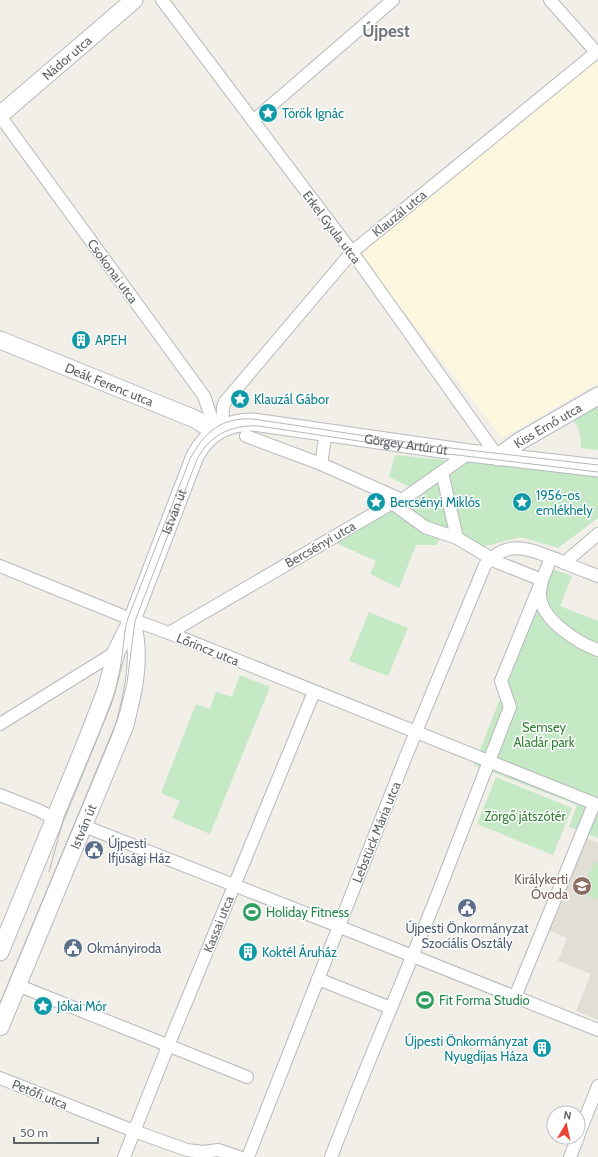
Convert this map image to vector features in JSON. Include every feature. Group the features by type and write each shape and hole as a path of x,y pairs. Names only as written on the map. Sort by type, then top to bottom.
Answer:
{"street":[{"name":"Nádor utca","path":"0,115 134,0"},
{"name":"Erkel Gyula utca","path":"162,0 352,252 498,457"},
{"path":"253,121 393,0"},
{"path":"550,0 597,51"},
{"name":"Klauzál utca","path":"225,402 352,252 597,51"},
{"name":"Csokonai utca","path":"0,115 204,396 219,430"},
{"name":"Deák Ferenc utca","path":"0,340 219,430"},
{"path":"204,396 213,402 225,402 219,430"},
{"name":"Kiss Ernő utca","path":"498,457 520,441 598,396"},
{"name":"Görgey Artúr út","path":"219,430 234,424 253,422 498,457 598,468"},
{"name":"István út","path":"0,952 107,688 116,652 132,620 195,456 206,440 219,430"},
{"path":"321,464 326,433"},
{"path":"246,436 321,464 397,501 425,527 457,538 490,558 542,580"},
{"name":"Bercsényi utca","path":"168,633 397,501 469,453"},
{"path":"442,472 457,538"},
{"path":"564,563 598,534"},
{"name":"Lebstück Mária utca","path":"248,1157 480,572 490,558 499,552 510,548 524,548 551,558"},
{"path":"331,1157 412,956 436,901 510,707 502,681 551,558 598,576"},
{"name":"Lőrincz utca","path":"0,566 596,804"},
{"path":"542,580 540,596 547,612 554,621 567,634 598,650"},
{"name":"István út","path":"0,1027 125,725 135,680 136,647 132,620"},
{"path":"0,724 116,652"},
{"name":"Kassai utca","path":"124,1157 168,1046 314,692"},
{"path":"0,795 38,810 55,819"},
{"path":"516,997 596,804"},
{"path":"84,826 333,924"},
{"path":"344,929 598,1030"},
{"path":"318,979 391,1008"},
{"path":"17,985 246,1077"},
{"name":"Petőfi utca","path":"0,1078 134,1131 187,1150 203,1152 218,1150 239,1157"},
{"path":"586,1117 598,1086"},
{"path":"570,1157 575,1145"}],"shaded area":[{"path":"598,55 598,383 502,438 358,253"},
{"name":"Királykerti Óvoda","path":"585,838 598,843 598,1020 576,1011 591,974 558,961 567,938 548,930"}],"green space":[{"path":"598,402 598,450 581,448 578,428 574,421 570,418"},
{"path":"395,455 444,460 446,464 410,487 389,477"},
{"path":"467,458 598,474 598,518 558,548 521,537 482,547 442,532 437,545 416,545 399,588 370,574 376,561 336,543 389,512 408,508 419,498 418,494"},
{"name":"Semsey Aladár park","path":"550,568 572,576 560,606 598,621 598,838 569,827 577,805 474,765 539,600 548,603 546,590"},
{"path":"369,612 408,628 388,676 349,661"},
{"path":"240,675 270,687 210,834 172,818 180,801 161,793 196,704 210,709 216,692 232,697"},
{"name":"Zörgő játszótér","path":"496,777 572,808 553,855 477,824"},
{"path":"596,861 598,861 598,899 587,896 589,872"}],"tram line":[{"path":"49,872 64,817 111,705 119,675 128,618 190,459 201,441 215,428 232,421 253,419 433,446 598,465"},
{"path":"0,1003 113,732 127,683 135,621 196,462 207,445 214,439 230,430 239,427 259,426 432,452 598,472"}],"place":[{"name":"Török Ignác","path":"268,113"},
{"name":"APEH","path":"81,340"},
{"name":"Klauzál Gábor","path":"240,399"},
{"name":"Bercsényi Miklós","path":"376,502"},
{"name":"1956-os emlékhely","path":"522,502"},
{"name":"Újpesti Ifjúsági Ház","path":"94,850"},
{"name":"Királykerti Óvoda","path":"582,886"},
{"name":"Újpesti Önkormányzat Szociális Osztály","path":"467,908"},
{"name":"Holiday Fitness","path":"252,912"},
{"name":"Okmányiroda","path":"73,948"},
{"name":"Koktél Áruház","path":"248,952"},
{"name":"Fit Forma Studio","path":"425,1000"},
{"name":"Jókai Mór","path":"43,1006"},
{"name":"Újpesti Önkormányzat Nyugdíjas Háza","path":"542,1048"}],"district":[{"name":"Újpest","path":"386,31"}]}
